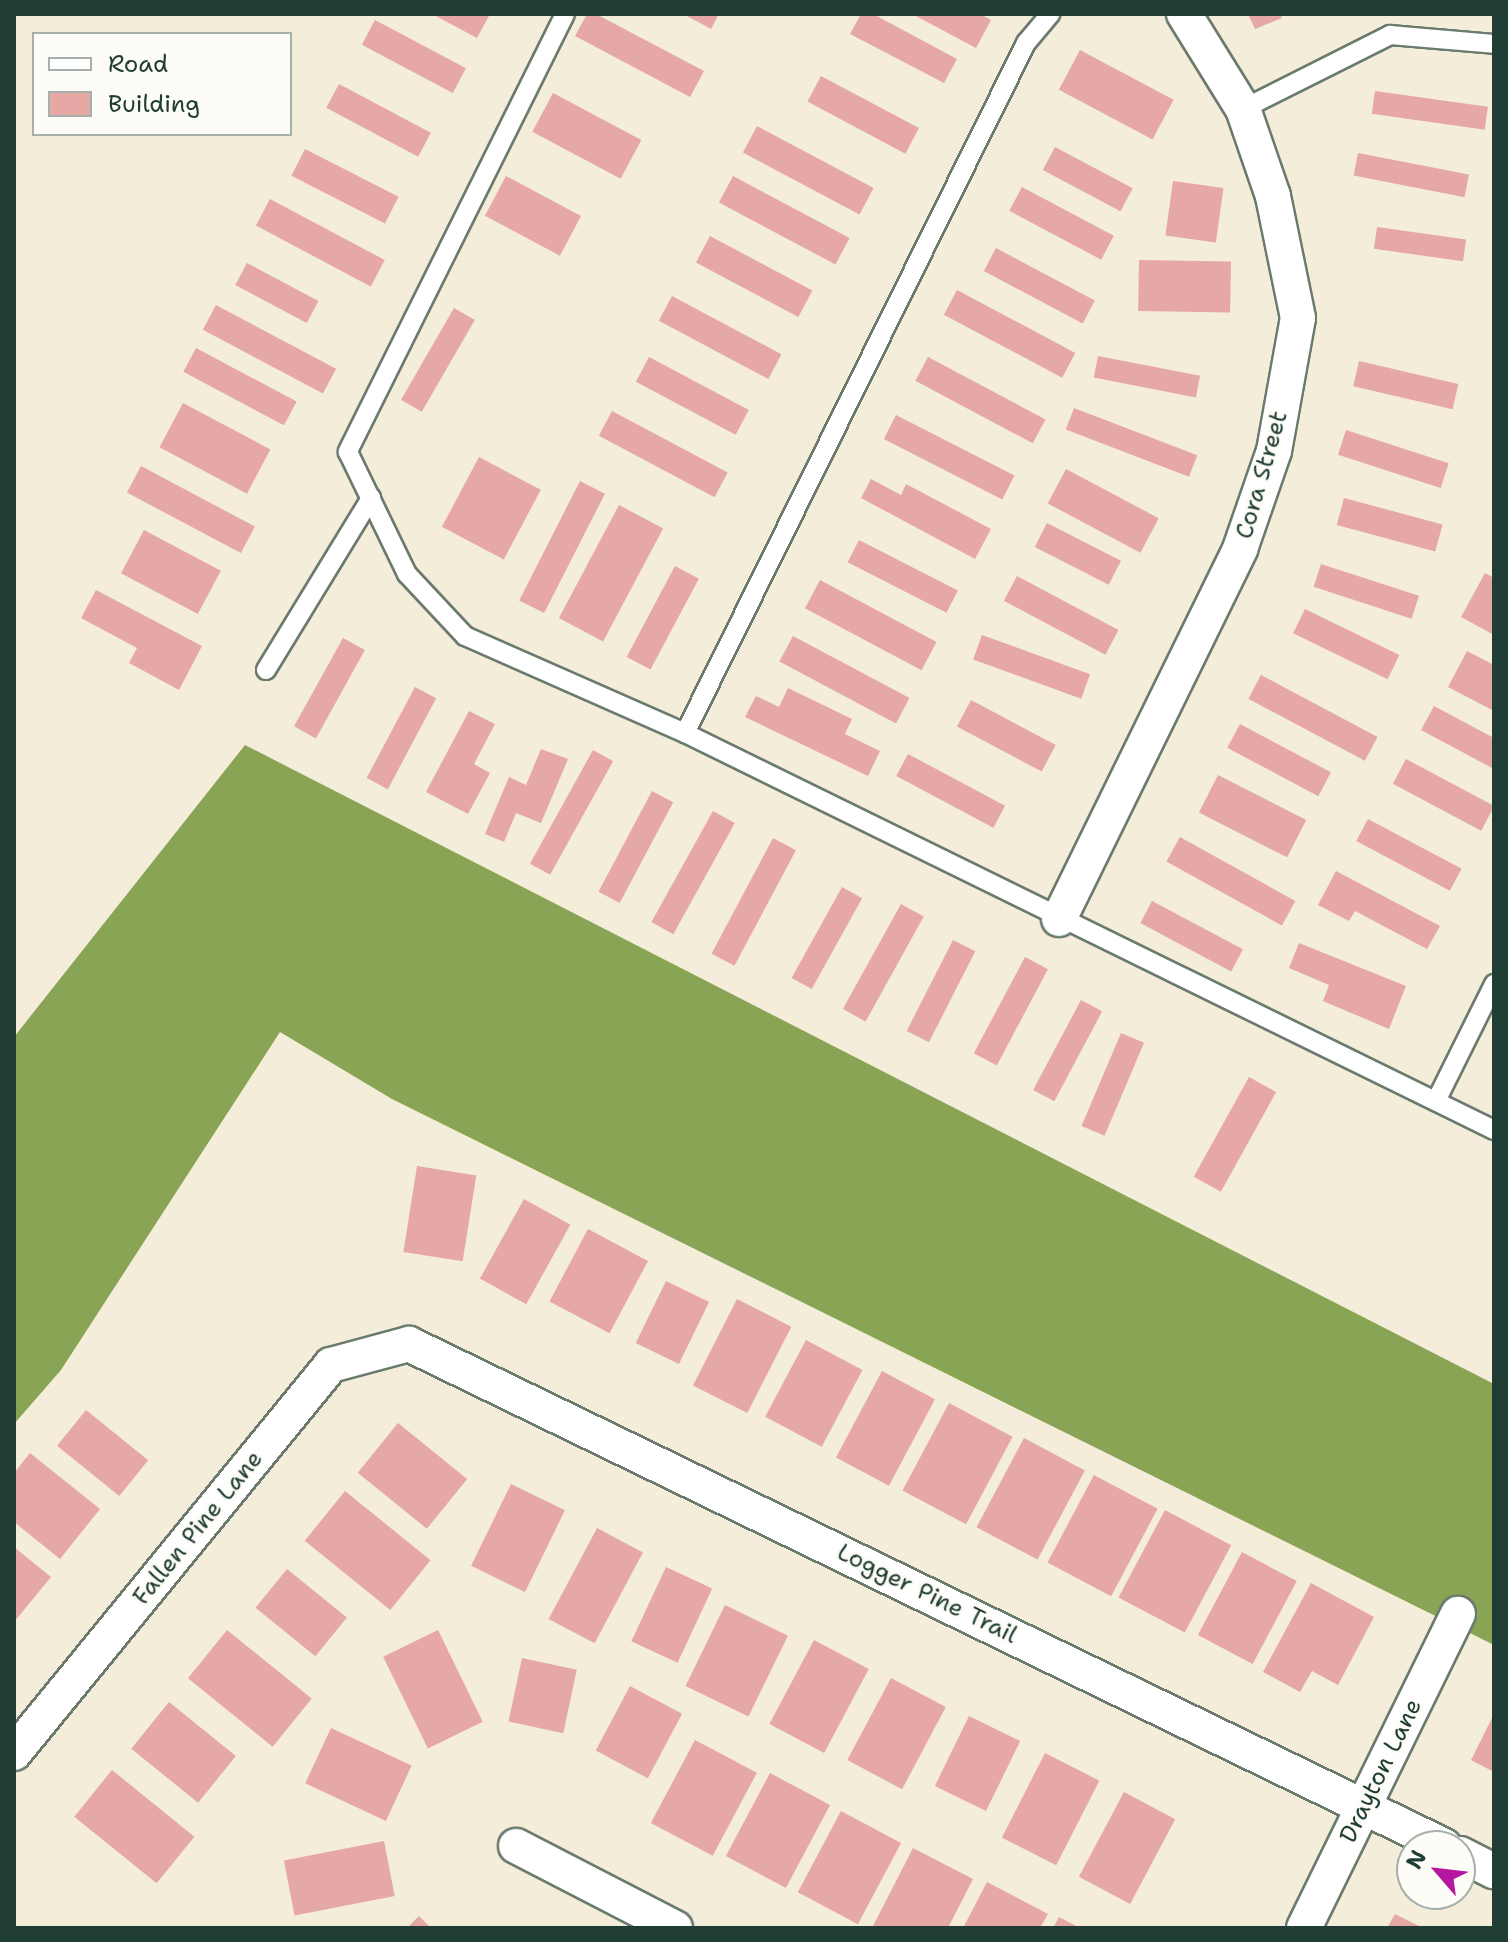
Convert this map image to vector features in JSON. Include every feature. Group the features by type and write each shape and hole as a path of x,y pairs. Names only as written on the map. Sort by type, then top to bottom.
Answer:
{"street":[{"name":"Cora Street","path":"1059,919 1240,549 1274,451 1298,318 1273,196 1243,109 1184,14"},
{"name":"Fallen Pine Lane","path":"14,1753 331,1365 409,1344"},
{"name":"Logger Pine Trail","path":"409,1344 1413,1830"},
{"name":"Drayton Lane","path":"1304,1928 1458,1614"},
{"path":"516,1846 675,1928"},
{"path":"1476,1862 1494,1871"}],"lane":[{"path":"565,14 348,452 407,574 465,636 685,733 1494,1130"},
{"path":"685,733 1026,43 1050,14"},
{"path":"1243,109 1390,35 1494,44"},
{"path":"266,670 371,498"},
{"path":"1436,1101 1494,984"}],"green space":[{"path":"245,745 1494,1384 1494,1645 392,1099 280,1032 61,1370 14,1424 14,1037"}],"building":[{"path":"432,14 490,14 477,38"},
{"path":"587,14 596,14 704,71 690,97 575,36"},
{"path":"683,14 719,14 711,29"},
{"path":"861,14 873,14 957,59 944,83 850,34"},
{"path":"912,14 980,14 991,20 976,48"},
{"path":"1248,14 1280,14 1282,18 1255,29"},
{"path":"375,20 466,68 453,93 362,45"},
{"path":"1080,50 1174,100 1152,139 1059,90"},
{"path":"821,76 919,128 905,154 807,102"},
{"path":"339,84 431,133 418,157 326,108"},
{"path":"1375,91 1488,107 1485,130 1372,114"},
{"path":"553,93 641,140 621,179 532,132"},
{"path":"757,126 874,188 859,214 743,152"},
{"path":"1055,147 1133,188 1120,211 1043,170"},
{"path":"305,149 399,197 385,223 291,176"},
{"path":"1358,153 1469,175 1465,197 1354,176"},
{"path":"506,176 581,216 560,256 485,216"},
{"path":"733,176 850,238 835,264 719,202"},
{"path":"1173,181 1224,188 1216,243 1165,235"},
{"path":"1022,187 1114,236 1101,260 1009,211"},
{"path":"270,199 385,260 371,287 256,225"},
{"path":"1377,227 1466,240 1463,261 1374,249"},
{"path":"710,236 812,290 798,317 696,262"},
{"path":"996,248 1095,301 1083,324 984,271"},
{"path":"1139,260 1231,262 1230,313 1138,311"},
{"path":"247,263 319,301 307,323 235,285"},
{"path":"957,290 1075,353 1062,378 944,315"},
{"path":"672,296 781,354 768,379 659,321"},
{"path":"216,305 336,369 323,394 203,330"},
{"path":"454,308 475,320 422,412 401,400"},
{"path":"196,348 297,402 284,425 183,372"},
{"path":"1098,356 1200,376 1196,397 1094,378"},
{"path":"649,357 749,410 736,435 636,382"},
{"path":"928,357 1045,419 1033,443 915,381"},
{"path":"1359,361 1458,384 1453,409 1353,386"},
{"path":"183,403 270,449 247,494 160,447"},
{"path":"1074,408 1197,455 1189,477 1066,429"},
{"path":"612,411 728,473 715,497 599,436"},
{"path":"896,415 1015,475 1002,499 884,439"},
{"path":"1346,430 1449,463 1441,488 1338,455"},
{"path":"479,457 541,490 504,560 442,527"},
{"path":"141,466 255,527 241,553 127,492"},
{"path":"1066,469 1159,518 1140,553 1048,503"},
{"path":"871,479 901,495 906,484 991,529 975,559 861,498"},
{"path":"580,481 605,494 544,613 519,600"},
{"path":"1344,498 1443,524 1435,551 1337,525"},
{"path":"619,505 663,528 603,641 559,618"},
{"path":"1047,523 1121,561 1109,585 1035,547"},
{"path":"144,530 221,571 198,614 121,573"},
{"path":"859,540 958,590 947,613 848,562"},
{"path":"1321,564 1419,596 1412,619 1314,587"},
{"path":"675,566 699,579 650,670 627,657"},
{"path":"1485,573 1494,578 1494,635 1461,617"},
{"path":"1017,576 1119,630 1105,655 1004,601"},
{"path":"820,580 937,642 922,670 805,608"},
{"path":"96,590 202,646 179,690 129,663 137,648 81,618"},
{"path":"1305,609 1399,655 1388,679 1293,633"},
{"path":"982,635 1090,674 1081,699 973,659"},
{"path":"793,636 910,698 896,724 779,662"},
{"path":"343,638 365,650 316,738 294,726"},
{"path":"1467,651 1494,665 1494,711 1448,687"},
{"path":"1261,675 1378,737 1365,761 1248,699"},
{"path":"415,687 436,698 388,789 367,778"},
{"path":"788,688 852,719 845,734 880,751 868,776 745,717 756,696 779,707"},
{"path":"971,700 1056,745 1042,772 957,726"},
{"path":"1434,706 1494,738 1494,769 1421,730"},
{"path":"469,711 495,724 474,764 490,773 468,814 426,792"},
{"path":"1240,724 1331,772 1318,796 1227,748"},
{"path":"541,749 568,759 541,823 516,813 504,842 485,834 509,777 526,785"},
{"path":"593,750 613,761 550,875 530,864"},
{"path":"908,754 1005,806 993,828 896,776"},
{"path":"1406,759 1494,806 1481,831 1393,784"},
{"path":"1218,775 1306,820 1287,857 1199,812"},
{"path":"652,791 673,802 620,903 598,892"},
{"path":"713,811 735,823 673,934 651,922"},
{"path":"1368,819 1462,869 1450,891 1356,841"},
{"path":"1180,837 1295,901 1282,925 1166,861"},
{"path":"773,838 796,850 734,966 711,954"},
{"path":"1336,871 1440,926 1427,949 1355,911 1349,921 1318,905"},
{"path":"842,887 862,898 812,989 792,978"},
{"path":"1152,901 1243,949 1231,971 1140,923"},
{"path":"901,904 924,917 866,1022 843,1009"},
{"path":"953,940 975,951 929,1042 907,1031"},
{"path":"1299,943 1406,986 1389,1029 1323,1001 1329,985 1289,968"},
{"path":"1025,957 1048,969 997,1065 974,1053"},
{"path":"1081,1000 1102,1011 1054,1101 1033,1090"},
{"path":"1121,1033 1144,1043 1105,1136 1082,1126"},
{"path":"1249,1077 1276,1092 1221,1192 1194,1177"},
{"path":"417,1166 476,1175 463,1261 403,1252"},
{"path":"524,1199 570,1225 526,1304 480,1279"},
{"path":"588,1229 648,1261 610,1333 550,1301"},
{"path":"666,1281 709,1302 679,1364 636,1343"},
{"path":"737,1299 791,1327 747,1413 693,1385"},
{"path":"806,1340 863,1370 822,1447 765,1417"},
{"path":"882,1371 935,1399 889,1486 836,1458"},
{"path":"949,1403 1013,1437 966,1524 903,1490"},
{"path":"86,1410 148,1460 119,1496 57,1446"},
{"path":"398,1423 467,1479 427,1529 358,1473"},
{"path":"1024,1438 1085,1470 1038,1560 977,1527"},
{"path":"30,1453 100,1509 60,1559 14,1522 14,1473"},
{"path":"1094,1475 1158,1509 1111,1596 1048,1562"},
{"path":"511,1484 565,1510 525,1592 471,1566"},
{"path":"345,1491 430,1560 390,1610 305,1541"},
{"path":"1165,1510 1231,1545 1185,1633 1119,1597"},
{"path":"597,1528 643,1552 595,1643 549,1619"},
{"path":"14,1547 51,1577 14,1622"},
{"path":"1242,1552 1297,1581 1253,1664 1198,1635"},
{"path":"666,1567 712,1589 678,1663 631,1641"},
{"path":"287,1569 347,1617 315,1656 256,1608"},
{"path":"1311,1583 1374,1617 1338,1685 1312,1671 1300,1692 1263,1672"},
{"path":"725,1605 788,1636 748,1717 686,1686"},
{"path":"227,1630 312,1699 273,1747 188,1678"},
{"path":"438,1630 483,1722 428,1748 383,1657"},
{"path":"814,1640 869,1669 824,1753 769,1724"},
{"path":"522,1658 577,1670 563,1733 508,1722"},
{"path":"891,1678 946,1707 902,1789 847,1760"},
{"path":"630,1686 682,1714 648,1778 596,1750"},
{"path":"169,1702 236,1756 198,1803 131,1749"},
{"path":"1494,1714 1494,1772 1471,1760"},
{"path":"969,1716 1020,1741 986,1811 935,1786"},
{"path":"331,1728 412,1766 386,1821 305,1783"},
{"path":"695,1740 757,1773 713,1856 651,1823"},
{"path":"1045,1753 1099,1781 1056,1865 1002,1838"},
{"path":"112,1770 194,1837 157,1883 74,1817"},
{"path":"770,1773 830,1805 786,1888 726,1856"},
{"path":"1124,1792 1175,1819 1130,1904 1079,1877"},
{"path":"841,1811 901,1843 858,1924 798,1892"},
{"path":"384,1841 395,1896 295,1915 284,1860"},
{"path":"913,1848 973,1879 948,1928 872,1928"},
{"path":"987,1882 1048,1914 1040,1928 963,1928"},
{"path":"1395,1914 1423,1928 1387,1928"},
{"path":"419,1916 431,1928 407,1928"},
{"path":"1059,1917 1080,1928 1053,1928"}]}
